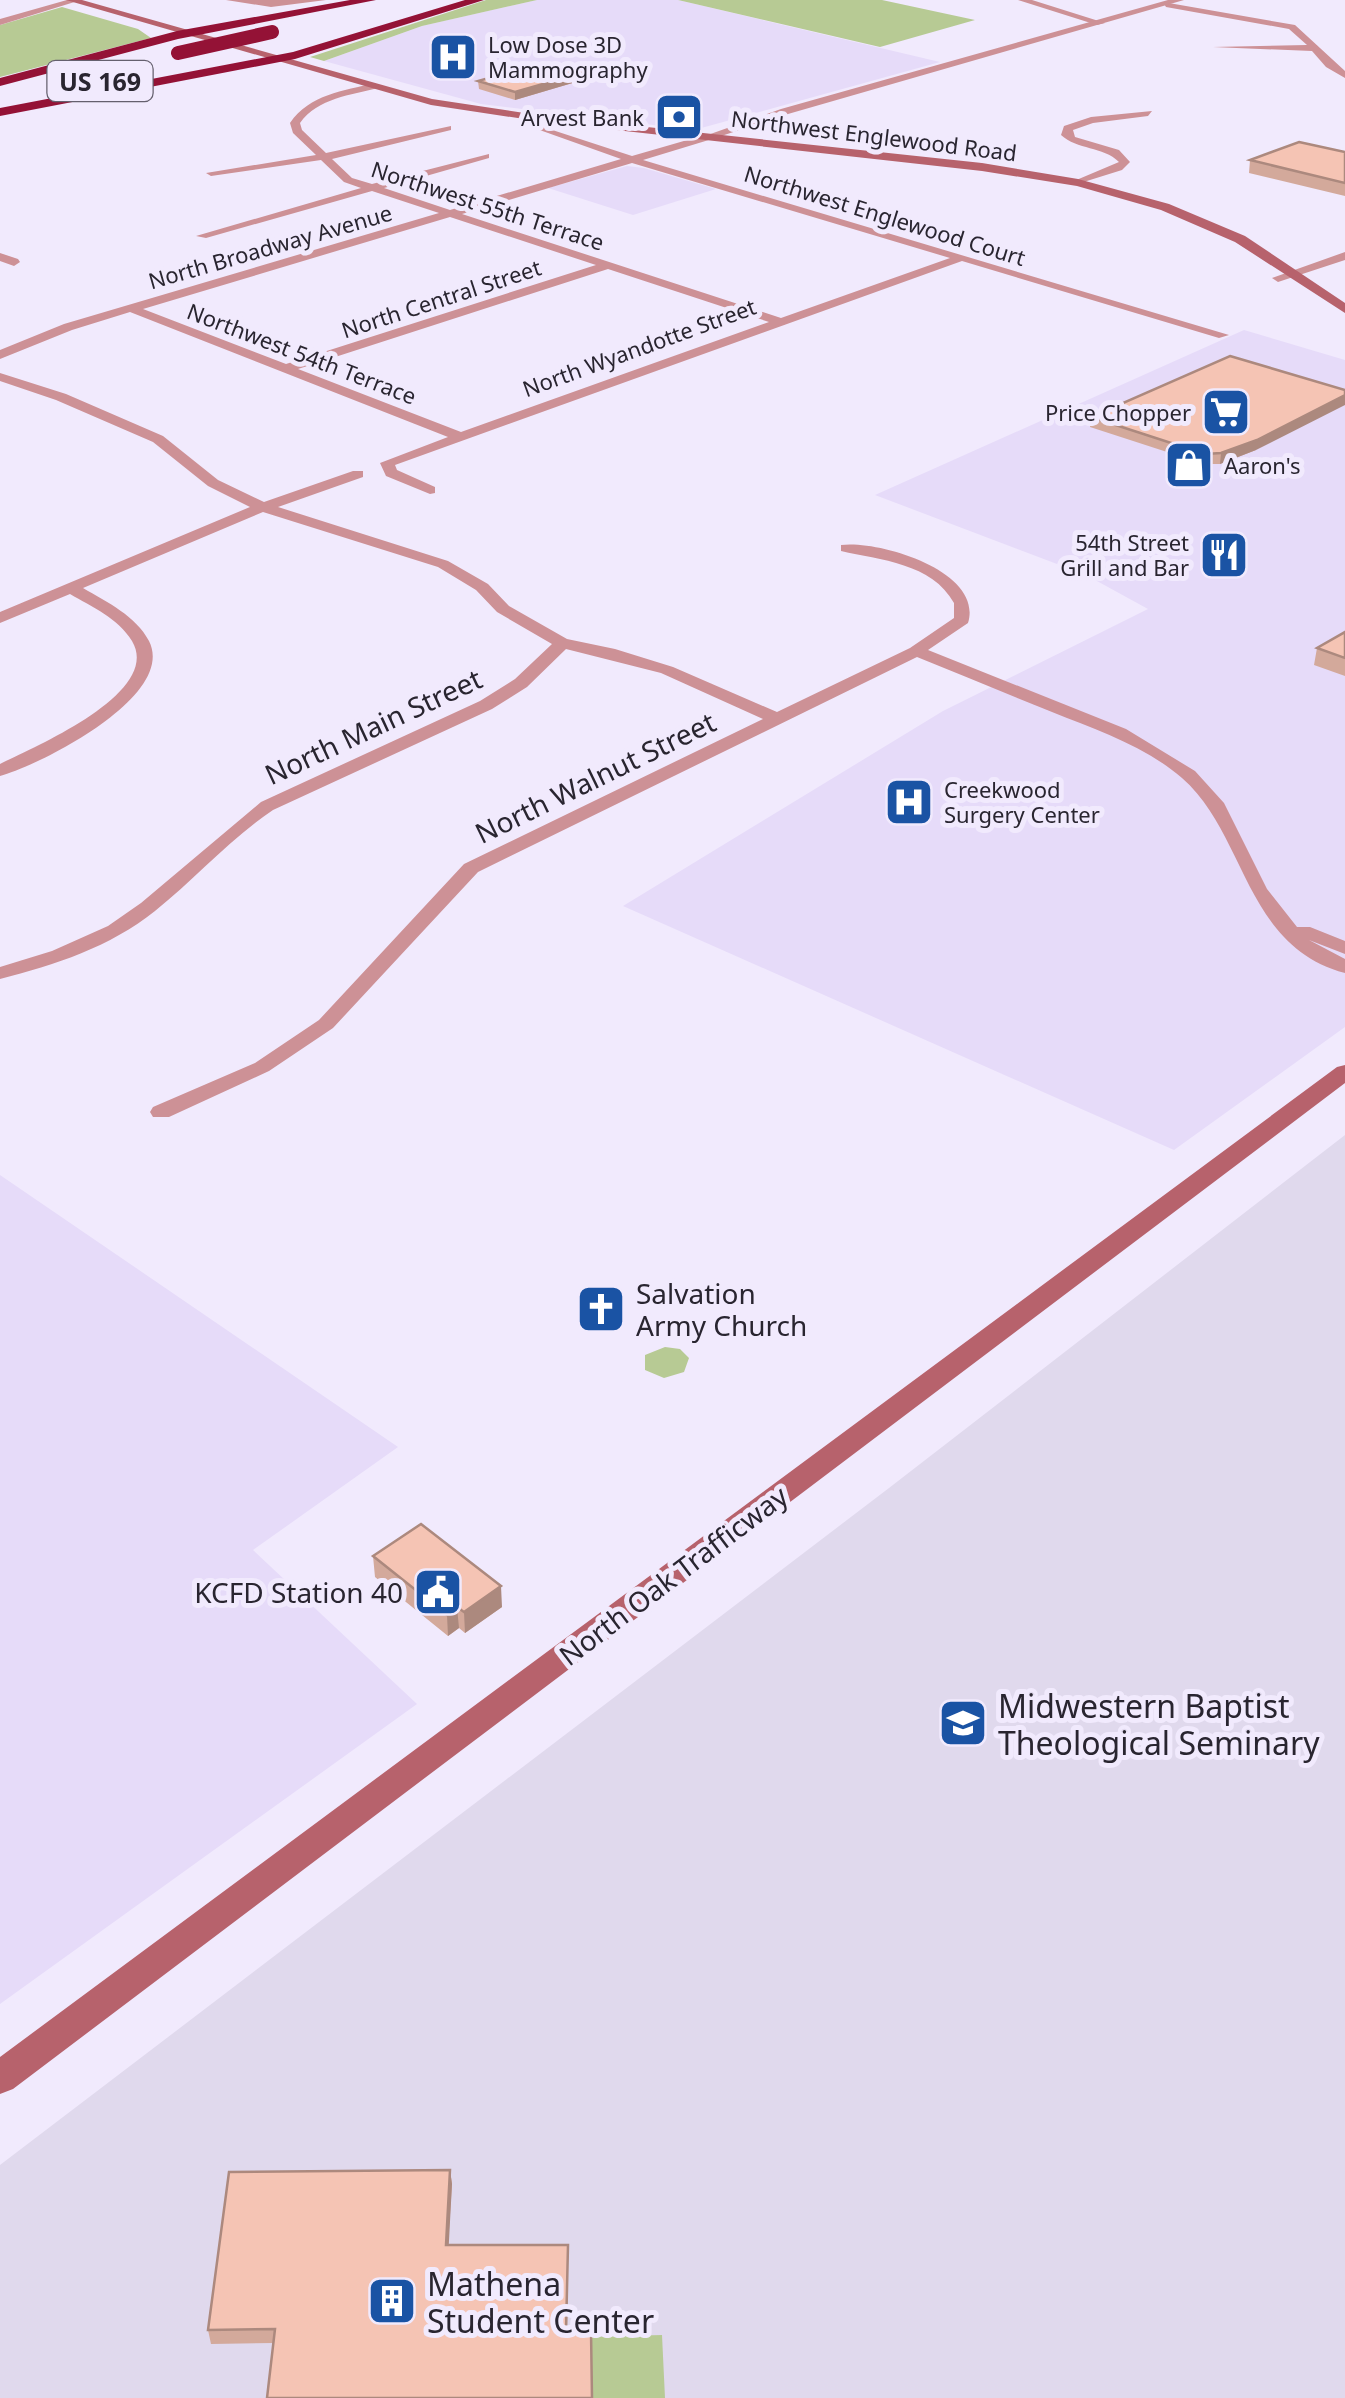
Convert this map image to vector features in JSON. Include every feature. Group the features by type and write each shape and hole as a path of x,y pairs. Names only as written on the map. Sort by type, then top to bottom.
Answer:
{"highway":[{"path":"344,25 455,0"},
{"path":"0,112 280,58 478,0"},
{"path":"0,82 159,40 187,28 374,4"},
{"name":"US 169","path":"160,57 374,4"},
{"path":"151,24 161,34 159,40"},
{"name":"US 169","path":"0,103 288,38"},
{"name":"US 169","path":"0,93 125,65"},
{"path":"235,68 303,65"}],"main road":[{"name":"Northwest Englewood Road","path":"74,0 151,24 187,28"},
{"name":"Northwest Englewood Road","path":"101,0 463,113 538,126 956,170 1092,196 1214,239 1345,324"},
{"name":"Northwest Englewood Road","path":"430,102 517,116 982,166 1078,183 1197,220 1240,239 1345,309"},
{"path":"759,126 754,134 765,142"},
{"name":"North Oak Trafficway","path":"0,2078 1345,1072"}],"street":[{"path":"0,19 74,0"},
{"path":"230,0 270,4 322,0"},
{"path":"1022,0 1100,23"},
{"name":"North Broadway Avenue","path":"708,136 759,126 1178,0"},
{"path":"1166,4 1284,24 1303,33 1331,69 1345,74"},
{"path":"1218,48 1313,48"},
{"name":"Northwest 55th Terrace","path":"375,86 314,104 296,118 298,131 348,180 778,320"},
{"name":"North Broadway Avenue","path":"0,355 52,332 130,308 633,160 784,110 823,104"},
{"path":"1078,183 1124,162 1115,152 1071,139 1066,135 1068,128 1090,120 1148,112"},
{"name":"Northwest Englewood Court","path":"538,126 633,160 1223,336"},
{"path":"211,173 324,157 447,128"},
{"path":"202,236 485,156"},
{"path":"1278,278 1345,256"},
{"name":"North Wyandotte Street","path":"430,490 391,474 386,463 960,258"},
{"name":"North Central Street","path":"287,368 608,265"},
{"name":"Northwest 54th Terrace","path":"130,308 458,436"},
{"path":"0,377 61,396 158,439 213,483 262,507 443,564 482,587 503,609 562,643 667,670 778,719"},
{"path":"0,618 262,507 358,474"},
{"name":"North Walnut Street","path":"160,1112 262,1066 326,1024 471,868 916,651 962,620 964,610 958,592 938,575 912,563 846,548"},
{"path":"0,770 85,724 135,690 143,677 147,652 140,634 114,608 73,589"},
{"name":"North Main Street","path":"0,973 62,954 119,927 267,806 486,705 521,683 562,643"},
{"path":"916,651 1120,733 1176,765 1215,804 1258,890 1301,944 1345,967"},
{"path":"1290,926 1345,948"}],"shaded area":[{"path":"537,0 678,0 940,62 694,130 481,104 324,61 422,26"},
{"path":"627,166 716,189 633,215 548,188"},
{"path":"1244,330 1345,360 1345,1027 1174,1150 623,906 943,711 1148,609 1086,575 875,495"},
{"name":"Midwestern Baptist Theological Seminary","path":"1345,1135 1345,2398 0,2398 0,2165 889,1488"},
{"path":"0,1175 398,1447 253,1550 417,1704 0,2004"}],"green space":[{"path":"486,0 537,0 422,26 324,61 310,57"},
{"path":"678,0 882,0 975,20 880,47"},
{"path":"62,7 138,29 151,38 0,77 0,25"},
{"path":"665,1347 680,1349 689,1358 684,1372 664,1378 645,1370 645,1355"},
{"path":"662,2335 665,2398 592,2398 591,2337"}],"building":[{"path":"531,66 585,66 585,72 515,92 478,81"},
{"path":"1299,142 1345,152 1345,183 1250,160"},
{"name":"Price Chopper","path":"1230,356 1345,390 1345,395 1257,440 1221,453 1205,454 1091,417"},
{"path":"1345,632 1345,658 1317,648"},
{"path":"421,1524 501,1586 464,1612 457,1607 447,1615 373,1556"},
{"name":"Mathena Student Center","path":"450,2170 446,2245 568,2245 566,2332 591,2331 592,2398 267,2398 275,2329 208,2330 229,2172"}],"place":[{"name":"Low Dose 3D Mammography","path":"453,57"},
{"name":"Arvest Bank","path":"679,117"},
{"name":"Price Chopper","path":"1226,412"},
{"name":"Aaron's","path":"1189,465"},
{"name":"54th Street Grill and Bar","path":"1224,555"},
{"name":"Creekwood Surgery Center","path":"909,802"},
{"name":"Salvation Army Church","path":"601,1309"},
{"name":"KCFD Station 40","path":"438,1592"},
{"name":"Midwestern Baptist Theological Seminary","path":"963,1723"},
{"name":"Mathena Student Center","path":"392,2301"}]}
